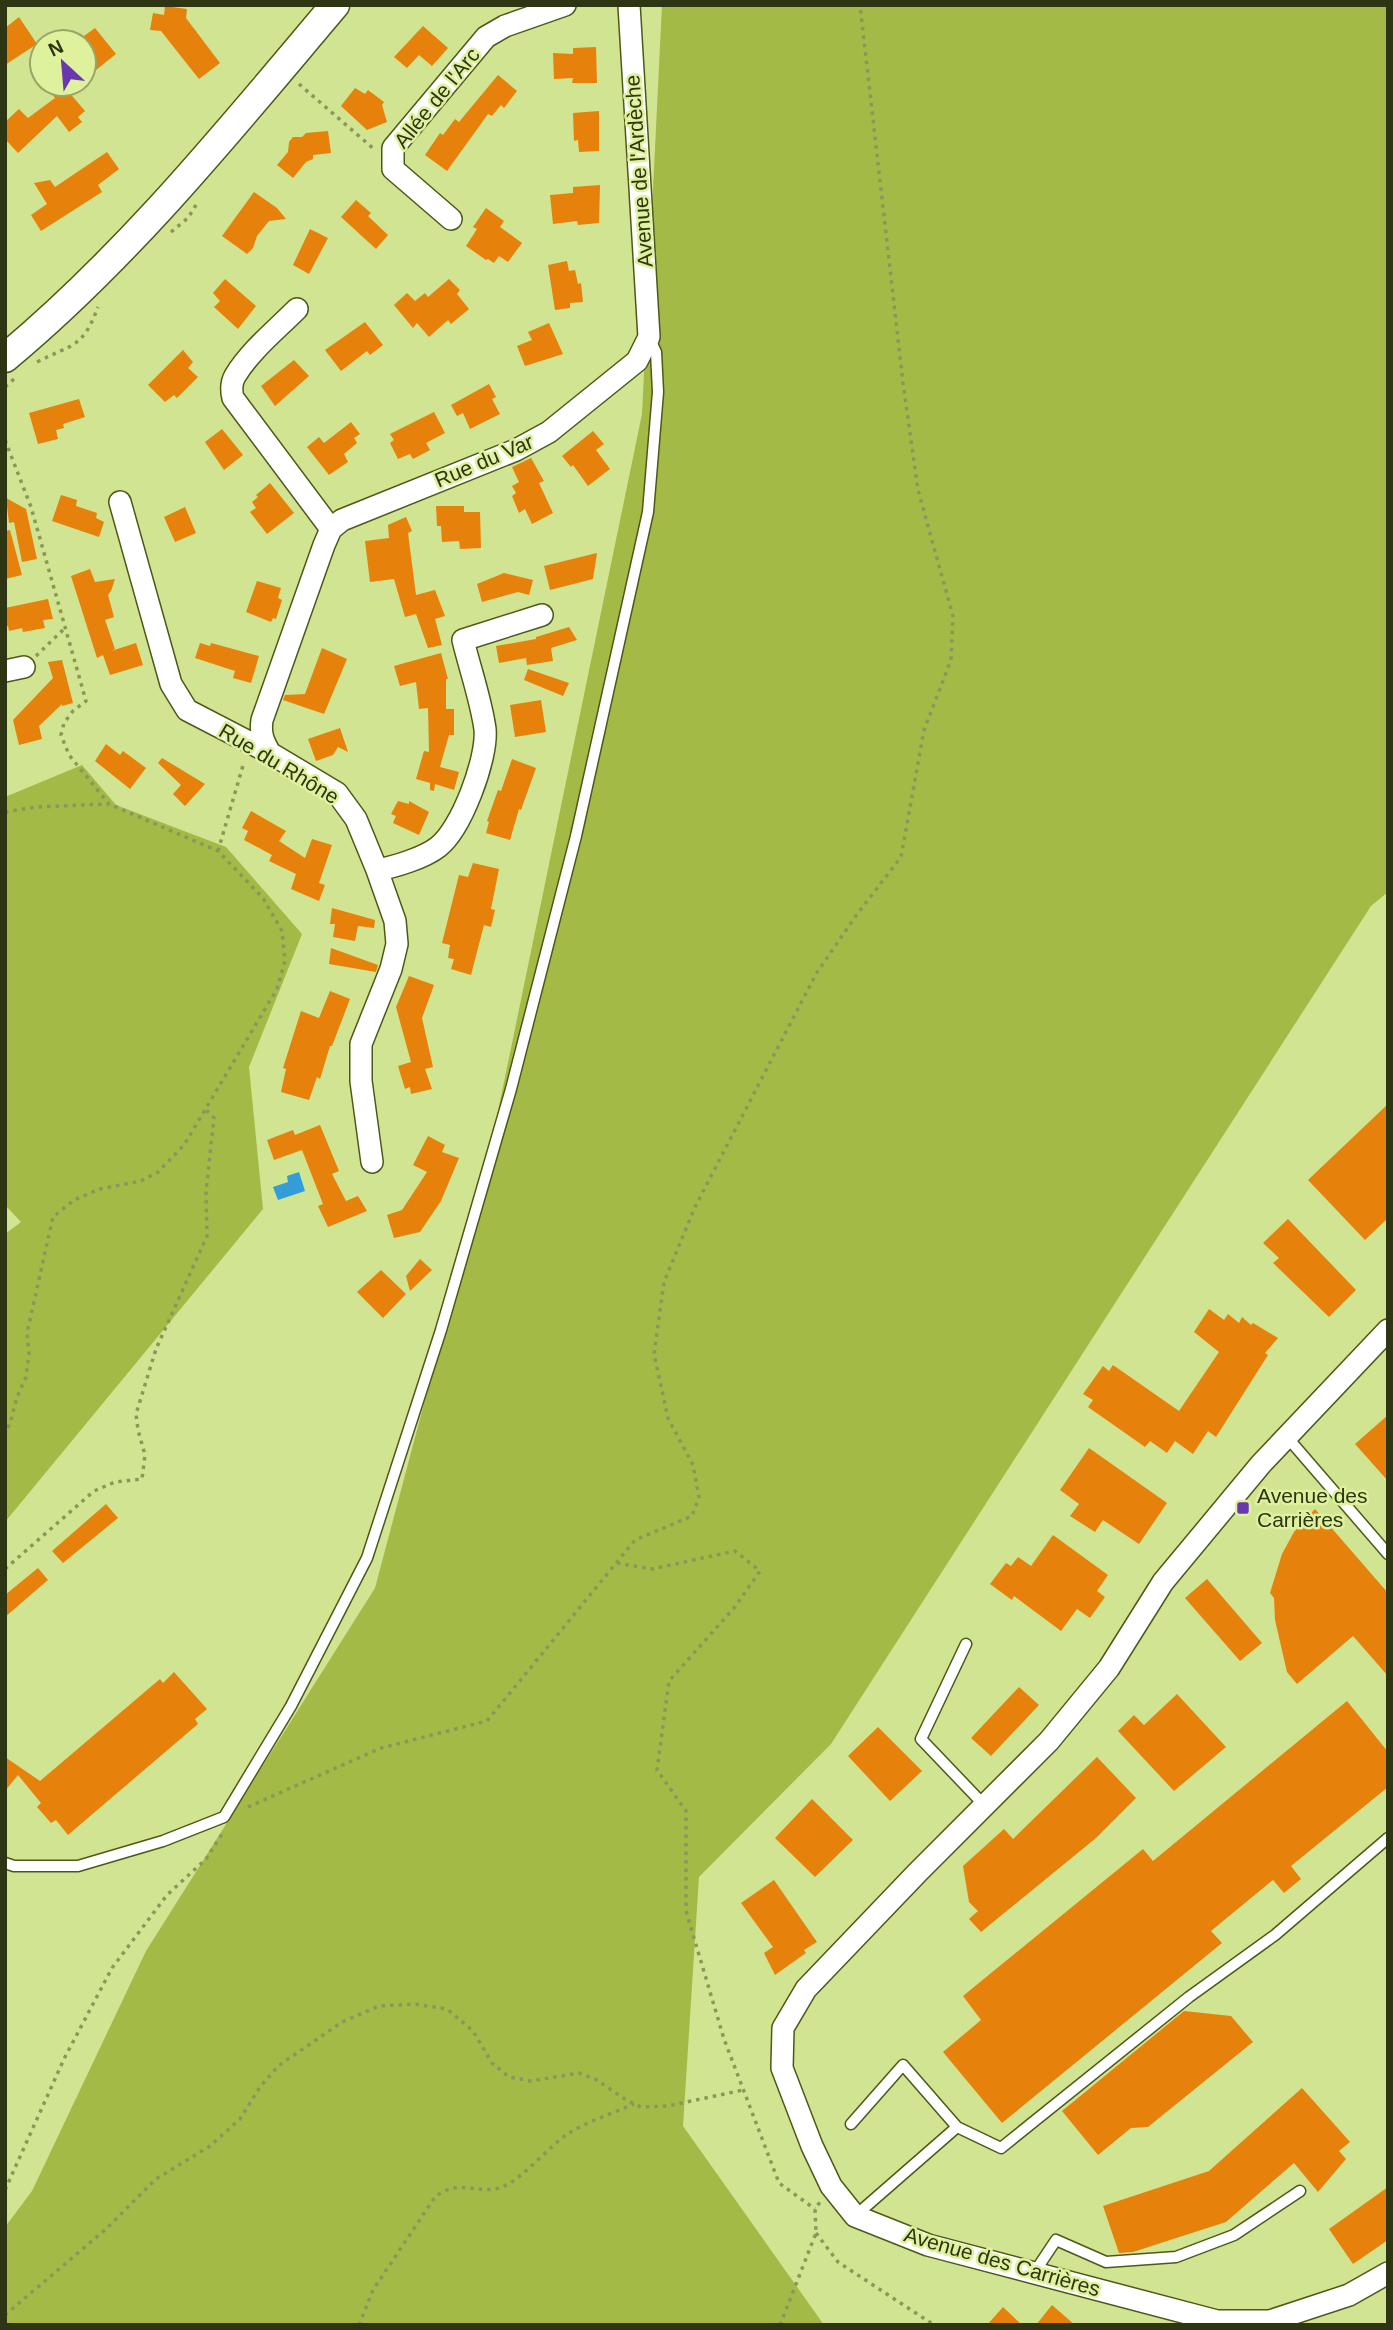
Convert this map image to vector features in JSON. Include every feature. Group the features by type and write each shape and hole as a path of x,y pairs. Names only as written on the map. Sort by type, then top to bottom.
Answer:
{"main road":[{"path":"5,358 47,323 288,75 335,5"}],"street":[{"name":"Allée de l'Arc","path":"451,219 393,169 393,148 486,37 505,26 565,5"},
{"name":"Avenue de l'Ardèche","path":"629,5 649,337"},
{"path":"270,753 263,742 262,720 331,529 233,398 231,388 234,377 250,357 297,309"},
{"name":"Rue du Var","path":"331,529 342,520 516,450 549,432 636,361 649,337"},
{"name":"Rue du Rhône","path":"120,502 171,684 187,710 270,753 337,793 356,819 377,870 395,921 397,944 391,968 361,1044 361,1081 372,1162"},
{"path":"377,870 393,867 438,847 454,828 463,810 484,752 485,730 463,640 542,615"},
{"path":"227,731 241,732 254,728 262,720"},
{"name":"Avenue des Carrières","path":"1388,1330 1261,1464 1163,1582 1109,1668 1049,1741 806,1989 783,2028 782,2068 812,2146 831,2186 855,2216 928,2245 1217,2321 1272,2323 1349,2295 1388,2273"}],"lane":[{"path":"288,75 321,5"},
{"path":"5,1863 15,1866 78,1866 163,1841 224,1817 291,1706 367,1558 441,1330 511,1090 576,836 648,512 658,392 656,352 649,337"},
{"path":"1287,1437 1388,1554"},
{"path":"966,1644 921,1739 985,1806"},
{"path":"851,2124 903,2065 957,2127 1001,2148 1189,1997 1275,1935 1388,1838"},
{"path":"855,2216 957,2127"},
{"path":"1034,2273 1056,2240 1106,2262 1176,2256 1234,2235 1300,2191"}],"path":[{"path":"5,2190 64,2059 111,1968 167,1895 206,1859 222,1837 224,1817 381,1748 487,1721 635,1541 692,1516 699,1497 693,1465 668,1418 654,1354 664,1282 695,1207 816,974 901,857 924,730 951,660 953,616 918,490 903,383 860,5"},
{"path":"288,75 380,153 393,158"},
{"path":"5,440 31,507 86,701 68,717 61,735 69,755 109,804"},
{"path":"15,669 65,628"},
{"path":"218,850 250,743"},
{"path":"5,812 36,807 109,804 218,850 263,898 282,931 285,961 277,989 184,1145 159,1172 141,1181 100,1189 74,1200 53,1217 27,1333 29,1354 26,1377 10,1424 5,1431"},
{"path":"5,1569 94,1491 114,1482 142,1479 145,1455 136,1414 156,1349 207,1236 206,1191 214,1118 205,1109"},
{"path":"617,1563 652,1569 736,1551 760,1571 733,1608 669,1681 657,1770 686,1811 685,1910 724,2039 779,2183 815,2209"},
{"path":"5,2315 105,2230 156,2179 210,2146 240,2119 260,2087 278,2066 342,2022 379,2007 414,2004 447,2009 473,2031 492,2063 509,2077 531,2081 579,2073 597,2080 641,2108 668,2106 743,2090"},
{"path":"359,2325 373,2290 436,2197 443,2191 455,2186 491,2190 505,2186 569,2132 634,2104"},
{"path":"780,2325 816,2233 815,2209 831,2186"},
{"path":"816,2233 838,2262 934,2325"}],"green space":[{"path":"662,5 1388,5 1388,892 1371,906 831,1744 699,1877 683,2126 824,2325 5,2325 5,2227 32,2191 146,1951 375,1588 485,1174 642,414"},
{"path":"82,765 116,805 226,847 302,934 249,1067 263,1209 5,1522 5,1234 21,1222 5,1205 5,797"}],"water":[{"path":"299,1172 305,1191 278,1200 273,1187 288,1182 287,1176"}],"building":[{"path":"165,6 187,9 186,18 220,63 199,79 161,31 150,30 153,13 164,15"},
{"path":"19,17 28,30 28,50 5,65 5,28"},
{"path":"423,26 448,48 432,66 419,55 407,68 394,57"},
{"path":"98,32 116,54 98,68"},
{"path":"596,47 597,83 572,83 573,78 554,79 553,53 573,54 573,48"},
{"path":"498,75 517,91 504,108 501,105 492,116 488,114 447,171 425,155 440,133 443,135 455,119 459,122"},
{"path":"355,88 365,94 368,90 384,102 382,105 387,122 367,130 341,106"},
{"path":"55,98 74,98 85,111 78,117 82,122 69,132 57,116 18,153 5,139 5,122 19,109 28,118"},
{"path":"599,111 599,151 579,152 578,140 574,141 573,113"},
{"path":"328,131 331,153 313,155 313,159 306,162 293,178 277,165 288,152 289,142 293,137"},
{"path":"107,152 119,169 98,185 102,192 41,231 31,215 47,204 34,183 50,180 55,187"},
{"path":"600,185 599,223 578,225 577,221 553,224 550,195 573,193 573,187"},
{"path":"254,192 277,208 286,219 269,221 247,254 222,236"},
{"path":"356,200 371,213 368,216 388,235 376,249 341,217"},
{"path":"486,208 504,221 500,227 522,243 508,262 499,256 494,263 486,260 466,246 477,229 473,227"},
{"path":"310,229 328,238 309,274 293,265"},
{"path":"567,261 569,271 575,270 578,284 581,283 583,302 570,303 570,308 555,310 548,265"},
{"path":"225,279 256,306 238,329 214,307 220,301 213,293"},
{"path":"449,279 460,290 457,294 469,309 451,324 448,320 429,337 417,323 413,328 394,305 407,293 415,301 425,293 428,297"},
{"path":"365,322 383,345 370,355 367,351 341,371 325,350"},
{"path":"549,323 563,354 525,366 517,346 532,340 528,332"},
{"path":"183,350 193,362 188,368 198,377 177,398 174,395 165,402 148,385"},
{"path":"294,360 309,376 275,406 261,386"},
{"path":"489,384 496,397 492,399 500,414 470,429 463,413 457,416 451,405"},
{"path":"79,399 85,417 63,424 64,428 56,430 58,439 38,444 29,413"},
{"path":"434,412 445,433 426,443 430,450 413,459 410,454 398,459 390,443 394,440 390,434"},
{"path":"351,422 360,434 354,438 357,443 344,454 348,462 329,475 307,447 319,437 324,443"},
{"path":"222,429 243,455 224,470 205,442"},
{"path":"593,431 604,444 596,450 610,469 588,486 573,465 571,467 562,456"},
{"path":"531,458 544,481 539,483 553,513 532,524 525,509 519,513 512,496 516,493 512,486 519,482 512,467"},
{"path":"270,483 294,513 267,534 250,512 256,508 252,502 258,497 256,495"},
{"path":"61,495 77,500 76,506 97,513 96,518 104,522 99,537 52,521"},
{"path":"6,498 26,509 37,559 22,562 14,522 9,523"},
{"path":"436,506 464,506 464,512 480,512 481,548 460,549 459,541 442,542 441,526 437,526"},
{"path":"185,507 196,533 175,542 164,517"},
{"path":"406,517 412,531 408,533 416,595 435,590 445,616 435,619 442,645 428,648 416,614 405,617 394,579 370,582 365,541 389,538 388,525"},
{"path":"10,530 22,575 5,579 5,531"},
{"path":"597,553 593,579 550,590 544,566"},
{"path":"90,569 95,582 115,579 108,595 114,617 105,620 115,649 111,651 136,643 143,665 110,675 103,655 97,658 71,576"},
{"path":"504,573 533,580 529,595 518,592 482,602 477,584"},
{"path":"257,581 281,588 278,598 282,600 276,619 273,618 271,622 246,612"},
{"path":"48,599 53,619 43,620 45,628 23,632 22,628 9,631 8,626 5,627 5,608"},
{"path":"569,627 577,640 551,648 553,661 527,665 526,658 499,663 496,646 536,639"},
{"path":"200,643 210,646 211,643 259,656 251,683 233,678 235,671 195,658"},
{"path":"322,648 347,659 324,714 283,700 285,695 305,694"},
{"path":"441,653 448,679 446,709 454,709 454,735 449,735 440,767 459,772 454,790 435,784 434,791 430,790 430,783 416,779 424,751 429,752 428,708 419,709 416,682 400,686 394,666"},
{"path":"62,660 73,703 62,704 39,726 42,739 19,745 13,720 53,678 48,662"},
{"path":"528,669 569,683 563,696 524,680"},
{"path":"541,700 546,732 515,737 510,705"},
{"path":"340,728 348,752 338,747 333,755 316,761 308,739"},
{"path":"106,744 120,755 123,751 146,768 130,789 95,761"},
{"path":"162,758 205,784 185,806 173,794 181,785 158,763"},
{"path":"512,759 536,768 510,840 486,833 487,821"},
{"path":"398,801 409,804 409,801 429,812 419,835 393,823 396,816 391,814"},
{"path":"251,811 286,831 279,841 305,858 312,839 332,845 319,883 325,885 319,901 291,889 296,874 269,861 272,855 244,840 248,831 242,828"},
{"path":"473,863 499,869 491,909 495,910 491,927 484,925 471,975 451,969 454,959 448,958 450,945 442,943 459,875 468,877"},
{"path":"332,908 375,920 374,928 358,926 355,941 333,937 335,924 330,924"},
{"path":"331,948 378,965 376,972 329,964"},
{"path":"409,976 434,985 422,1018 433,1067 425,1069 432,1089 411,1094 410,1087 405,1089 398,1066 411,1062 396,1007"},
{"path":"330,991 350,999 330,1046 320,1079 317,1077 309,1100 281,1092 286,1069 283,1068 301,1011 319,1018"},
{"path":"1388,1104 1388,1218 1365,1240 1308,1180"},
{"path":"320,1125 339,1171 332,1174 346,1201 358,1196 367,1211 328,1227 318,1206 323,1204 302,1150 274,1160 267,1140 293,1130 295,1135"},
{"path":"428,1136 445,1145 442,1152 459,1158 441,1201 420,1232 394,1238 387,1215 402,1210 427,1172 413,1165"},
{"path":"1288,1219 1356,1290 1329,1317 1273,1263 1279,1258 1263,1243"},
{"path":"420,1259 432,1270 410,1291 406,1276"},
{"path":"381,1270 406,1294 383,1318 357,1292"},
{"path":"1209,1309 1224,1320 1228,1314 1239,1323 1242,1317 1251,1325 1253,1323 1278,1338 1265,1353 1268,1355 1216,1437 1208,1431 1193,1454 1175,1441 1167,1453 1150,1441 1145,1447 1088,1407 1093,1400 1083,1394 1103,1366 1109,1371 1113,1365 1179,1411 1219,1352 1194,1332"},
{"path":"1388,1415 1388,1481 1355,1444"},
{"path":"1089,1448 1167,1503 1139,1544 1103,1520 1095,1532 1070,1516 1079,1504 1060,1490"},
{"path":"106,1504 118,1518 63,1563 52,1551"},
{"path":"1315,1509 1388,1593 1388,1676 1353,1636 1297,1684 1287,1672 1275,1620 1274,1598 1270,1593 1282,1554 1294,1532"},
{"path":"1053,1535 1108,1575 1097,1591 1105,1597 1090,1618 1077,1609 1061,1631 1014,1596 1012,1600 990,1584 1006,1563 1011,1566 1018,1557 1031,1566"},
{"path":"38,1568 48,1580 5,1617 5,1595"},
{"path":"1207,1579 1262,1643 1240,1661 1185,1598"},
{"path":"174,1672 207,1709 195,1719 198,1724 68,1835 56,1820 51,1823 37,1807 41,1803 18,1775 5,1791 5,1757 40,1781 160,1679 163,1683"},
{"path":"1019,1687 1039,1705 991,1756 971,1738"},
{"path":"1177,1694 1226,1747 1174,1791 1118,1731 1134,1715 1144,1725"},
{"path":"1347,1701 1388,1752 1388,1787 1291,1866 1301,1879 1284,1893 1273,1880 1211,1931 1222,1943 1002,2123 943,2052 981,2020 963,1996 1143,1849 1153,1861"},
{"path":"878,1727 922,1771 890,1801 848,1756"},
{"path":"1097,1757 1136,1798 1096,1838 981,1932 969,1919 978,1911 969,1902 963,1866 1004,1829 1013,1839"},
{"path":"812,1799 853,1840 815,1877 775,1838"},
{"path":"774,1880 817,1942 775,1975 764,1953 773,1947 741,1903"},
{"path":"1184,2011 1231,2016 1253,2042 1148,2127 1131,2128 1098,2155 1062,2111"},
{"path":"1302,2088 1350,2142 1339,2151 1346,2159 1318,2192 1294,2163 1226,2222 1133,2252 1119,2253 1103,2206 1209,2171"},
{"path":"1388,2187 1388,2240 1353,2264 1329,2229"},
{"path":"1052,2305 1075,2325 1036,2325"},
{"path":"1003,2307 1022,2325 987,2325"}],"place":[{"name":"Avenue des Carrières","path":"1243,1508"}]}
